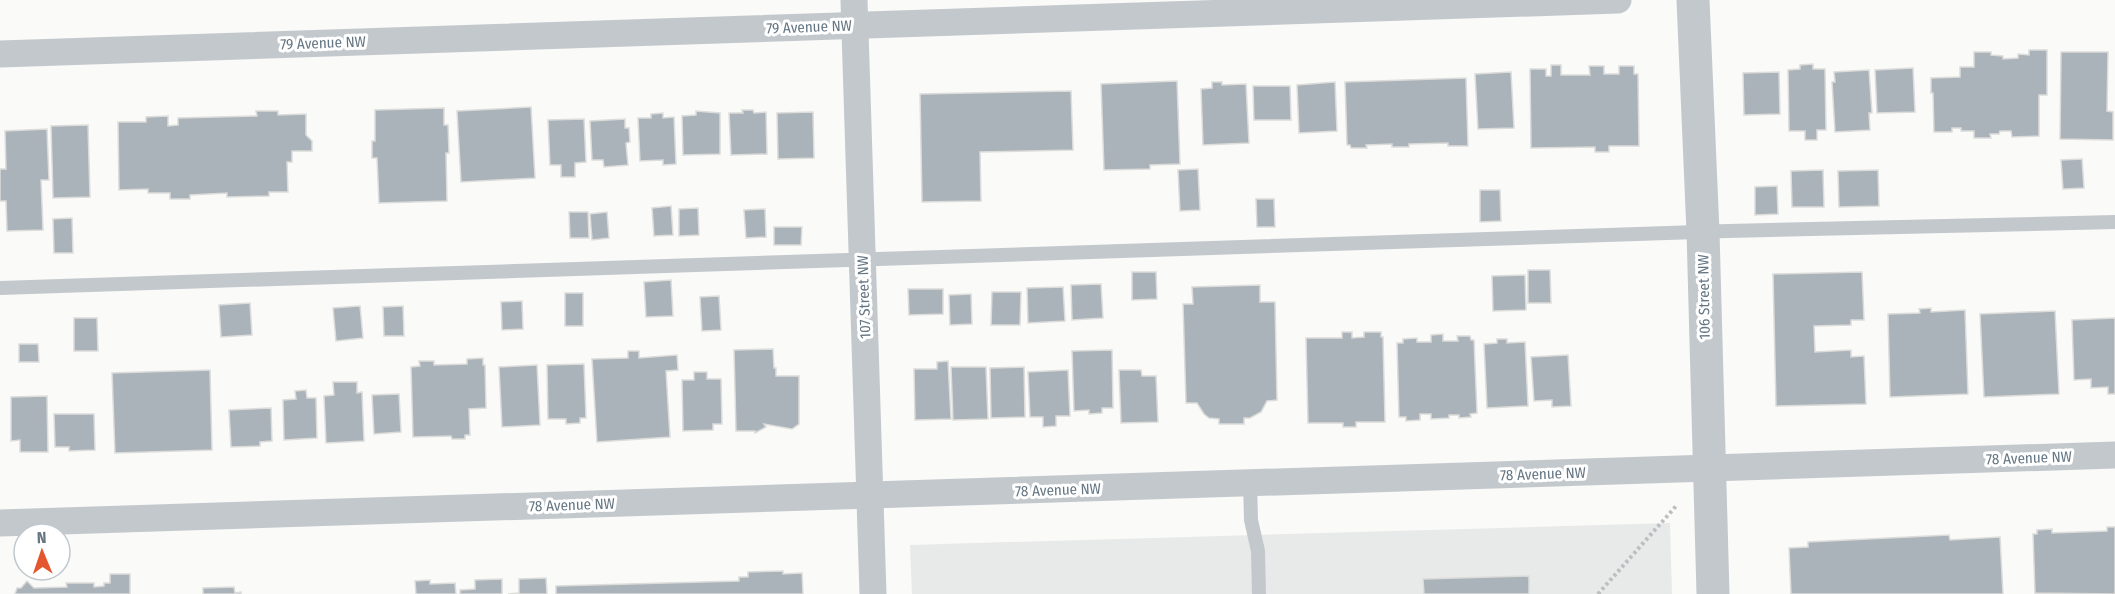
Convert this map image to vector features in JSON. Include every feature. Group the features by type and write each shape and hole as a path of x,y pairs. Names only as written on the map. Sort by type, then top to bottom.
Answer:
{"street":[{"name":"79 Avenue NW","path":"0,54 854,13 1618,0"},
{"name":"106 Street NW","path":"1693,0 1713,594"},
{"name":"107 Street NW","path":"854,13 873,594"},
{"name":"78 Avenue NW","path":"0,523 2115,455"}],"lane":[{"path":"0,288 1702,232 2115,222"},
{"path":"1250,483 1251,520 1258,551 1259,594"}],"path":[{"path":"1598,594 1677,505"}],"shaded area":[{"path":"1670,523 1672,594 912,594 910,545"}],"building":[{"path":"2029,50 2047,50 2047,95 2039,95 2039,136 2012,137 2011,131 2000,131 1999,134 1990,134 1991,138 1974,138 1974,131 1961,131 1961,128 1952,128 1952,132 1934,132 1931,78 1960,77 1960,67 1974,67 1974,52 1991,52 1991,55 2003,56 2003,59 2018,58 2018,54 2029,55"},
{"path":"2061,52 2108,52 2107,111 2113,112 2113,140 2060,139"},
{"path":"1813,64 1813,69 1825,69 1826,130 1817,130 1817,140 1805,140 1805,131 1789,131 1788,70 1800,69 1800,65"},
{"path":"1551,65 1561,65 1561,75 1590,75 1589,66 1604,66 1604,74 1619,74 1619,66 1634,66 1634,74 1638,74 1639,146 1609,146 1609,152 1595,152 1595,147 1531,148 1530,69 1546,69 1546,76 1551,76"},
{"path":"1913,68 1915,112 1877,113 1875,70"},
{"path":"1869,70 1872,113 1869,113 1870,130 1835,132 1832,82 1835,82 1834,72"},
{"path":"1511,72 1514,128 1478,129 1475,74"},
{"path":"1779,72 1780,114 1744,115 1743,73"},
{"path":"1466,78 1468,146 1448,146 1448,143 1409,144 1409,147 1392,147 1392,144 1366,145 1367,148 1351,148 1347,145 1345,82"},
{"path":"1177,81 1180,164 1150,165 1150,169 1104,170 1101,84"},
{"path":"1212,82 1222,82 1222,85 1246,84 1249,143 1203,145 1201,89 1212,88"},
{"path":"1335,82 1337,131 1299,133 1297,85"},
{"path":"1253,86 1290,86 1291,120 1254,120"},
{"path":"1071,91 1073,150 980,152 981,201 922,202 920,94"},
{"path":"531,107 535,178 461,182 457,111"},
{"path":"444,108 444,125 448,125 449,153 446,153 447,201 379,203 377,158 372,158 372,141 375,141 375,110"},
{"path":"742,110 753,110 754,113 766,112 767,154 731,155 729,113 743,113"},
{"path":"256,111 278,111 278,115 306,114 306,135 312,141 312,151 292,151 292,162 287,162 288,192 269,192 269,196 227,197 227,193 190,195 190,199 170,199 170,193 148,193 148,189 119,190 118,122 146,122 146,117 168,116 168,126 178,125 178,118 257,116"},
{"path":"696,111 720,113 720,154 683,155 682,116 696,115"},
{"path":"813,112 814,158 778,159 777,113"},
{"path":"663,113 663,118 674,117 676,164 663,165 663,160 640,161 638,118 651,118 651,114"},
{"path":"584,119 586,162 575,163 575,177 561,177 561,165 550,165 548,120"},
{"path":"625,119 625,128 629,128 630,142 626,143 628,165 604,167 603,160 592,160 590,121"},
{"path":"88,125 90,197 53,198 51,126"},
{"path":"47,129 49,180 41,180 43,230 7,231 6,201 0,201 0,169 6,169 5,131"},
{"path":"2082,159 2084,188 2063,189 2061,160"},
{"path":"1198,169 1200,210 1180,211 1178,170"},
{"path":"1823,170 1824,207 1792,207 1791,171"},
{"path":"1878,170 1879,206 1839,207 1838,171"},
{"path":"1777,186 1778,214 1755,215 1755,187"},
{"path":"1480,190 1500,190 1501,221 1480,222"},
{"path":"1256,199 1274,199 1275,227 1257,227"},
{"path":"671,206 673,235 654,236 652,208"},
{"path":"698,208 699,235 679,236 679,209"},
{"path":"765,209 766,237 746,238 744,210"},
{"path":"569,212 588,212 589,238 570,238"},
{"path":"607,212 609,238 592,240 590,214"},
{"path":"72,218 73,253 54,253 53,219"},
{"path":"774,227 802,227 801,245 774,245"},
{"path":"1528,270 1550,270 1551,303 1528,303"},
{"path":"1132,272 1156,272 1157,299 1132,300"},
{"path":"1862,272 1864,320 1851,320 1851,325 1814,326 1815,352 1851,350 1851,357 1864,356 1866,404 1776,406 1773,274"},
{"path":"1525,275 1526,310 1493,311 1492,276"},
{"path":"671,280 673,316 646,317 644,282"},
{"path":"1101,284 1103,318 1072,320 1071,285"},
{"path":"1260,285 1260,302 1275,302 1277,400 1267,401 1261,412 1250,418 1244,418 1244,424 1219,424 1219,419 1209,418 1197,403 1186,403 1183,304 1193,304 1192,287"},
{"path":"1063,287 1065,321 1028,323 1027,288"},
{"path":"908,289 943,289 943,314 909,315"},
{"path":"992,292 1021,292 1020,325 991,325"},
{"path":"565,293 583,293 583,326 565,326"},
{"path":"971,294 972,324 950,325 949,295"},
{"path":"719,296 721,330 702,331 700,297"},
{"path":"522,301 523,329 502,330 501,302"},
{"path":"250,303 252,335 221,337 219,305"},
{"path":"360,306 363,338 336,341 333,308"},
{"path":"403,306 404,336 384,336 383,307"},
{"path":"1931,308 1931,312 1965,310 1968,394 1890,397 1888,314 1920,313 1919,309"},
{"path":"2055,311 2059,394 1984,397 1980,314"},
{"path":"74,318 97,318 98,351 74,351"},
{"path":"2115,318 2115,394 2108,394 2108,387 2091,388 2091,379 2074,380 2072,320"},
{"path":"1342,332 1352,332 1352,338 1364,337 1364,332 1381,332 1385,422 1356,422 1356,427 1343,427 1343,423 1308,423 1306,338 1342,338"},
{"path":"1443,334 1443,341 1458,341 1457,336 1470,336 1471,340 1474,340 1477,413 1470,414 1471,417 1459,418 1459,415 1449,415 1449,418 1431,419 1431,414 1420,414 1420,420 1406,421 1406,417 1399,417 1397,343 1403,343 1403,339 1417,338 1417,342 1431,342 1431,335"},
{"path":"1497,339 1507,339 1507,343 1525,342 1528,406 1487,408 1484,344 1497,343"},
{"path":"19,344 38,344 39,362 19,362"},
{"path":"773,349 776,376 799,376 799,424 792,429 764,424 766,427 755,433 755,431 736,431 734,350"},
{"path":"1112,350 1113,408 1102,408 1102,413 1089,414 1089,410 1074,411 1072,351"},
{"path":"628,351 639,351 639,358 677,355 678,370 666,371 670,437 597,442 592,359 628,358"},
{"path":"1568,355 1571,406 1552,407 1552,400 1534,401 1531,357"},
{"path":"483,358 486,408 469,409 470,435 465,435 465,439 452,439 451,436 413,437 411,367 420,366 419,361 434,361 434,365 467,364 467,359"},
{"path":"948,361 951,419 915,420 914,369 937,369 937,362"},
{"path":"584,364 586,418 580,418 580,423 566,424 566,419 548,419 547,365"},
{"path":"537,365 540,425 502,427 499,367"},
{"path":"951,367 986,367 988,419 953,420"},
{"path":"1024,367 1025,417 991,418 990,368"},
{"path":"210,370 212,450 115,453 112,373"},
{"path":"1068,370 1070,416 1056,416 1056,426 1043,427 1043,417 1030,417 1028,372"},
{"path":"1119,370 1141,370 1142,376 1156,376 1158,422 1121,423"},
{"path":"694,372 707,372 707,379 721,379 722,424 713,424 713,430 683,431 682,380 694,380"},
{"path":"333,382 357,382 357,393 362,392 364,441 326,443 324,396 334,395"},
{"path":"306,390 307,398 316,398 317,438 284,440 283,400 296,399 295,391"},
{"path":"399,394 401,432 374,434 372,395"},
{"path":"47,396 48,452 20,452 20,440 11,441 11,397"},
{"path":"271,408 272,441 260,442 260,446 231,447 229,410"},
{"path":"54,414 94,414 95,450 69,451 69,447 55,447"},
{"path":"2107,527 2115,527 2115,594 2035,593 2033,534 2037,534 2037,530 2052,529 2052,533 2107,531"},
{"path":"1949,535 1950,540 2000,537 2003,594 1791,594 1789,548 1808,547 1808,542"},
{"path":"783,571 783,574 802,573 803,594 556,594 556,586 739,581 739,577 748,577 748,572"},
{"path":"110,574 130,574 130,594 15,594 17,588 21,588 26,582 34,588 67,587 66,583 94,583 94,587 110,583"},
{"path":"1529,576 1529,594 1424,594 1423,579"},
{"path":"546,578 547,594 508,594 519,593 519,579"},
{"path":"502,579 502,594 460,594 460,590 475,589 475,580"},
{"path":"430,580 430,584 455,583 456,594 416,594 415,581"},
{"path":"234,587 235,593 241,592 241,594 203,594 203,588"}]}
